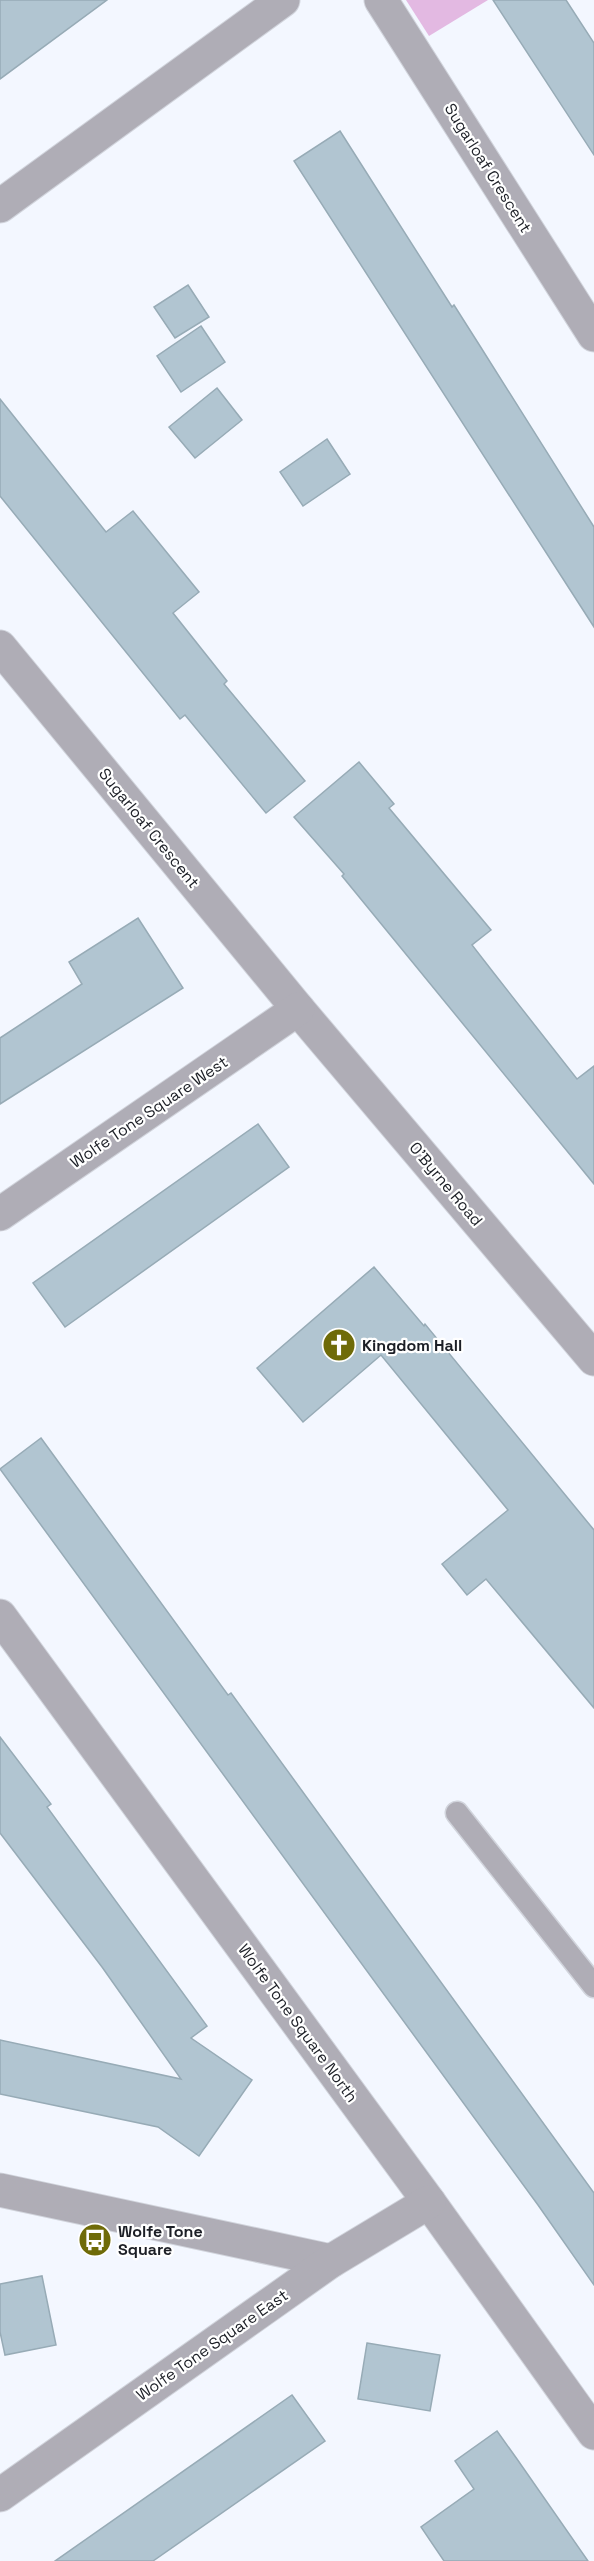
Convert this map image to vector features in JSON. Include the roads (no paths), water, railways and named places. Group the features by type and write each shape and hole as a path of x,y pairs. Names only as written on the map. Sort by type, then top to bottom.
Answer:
{"street":[{"path":"0,206 283,0"},
{"name":"Sugarloaf Crescent","path":"381,0 594,335"},
{"name":"Sugarloaf Crescent","path":"0,647 298,1010"},
{"name":"Wolfe Tone Square West","path":"0,1214 298,1010"},
{"name":"O'Byrne Road","path":"298,1010 594,1359"},
{"name":"Wolfe Tone Square North","path":"0,1616 429,2202 594,2433"},
{"path":"0,2190 331,2261"},
{"name":"Wolfe Tone Square East","path":"0,2495 331,2261 429,2202"}],"lane":[{"path":"457,1813 594,1986"}],"place":[{"name":"Kingdom Hall","path":"339,1345"},
{"name":"Wolfe Tone Square","path":"95,2240"}]}
